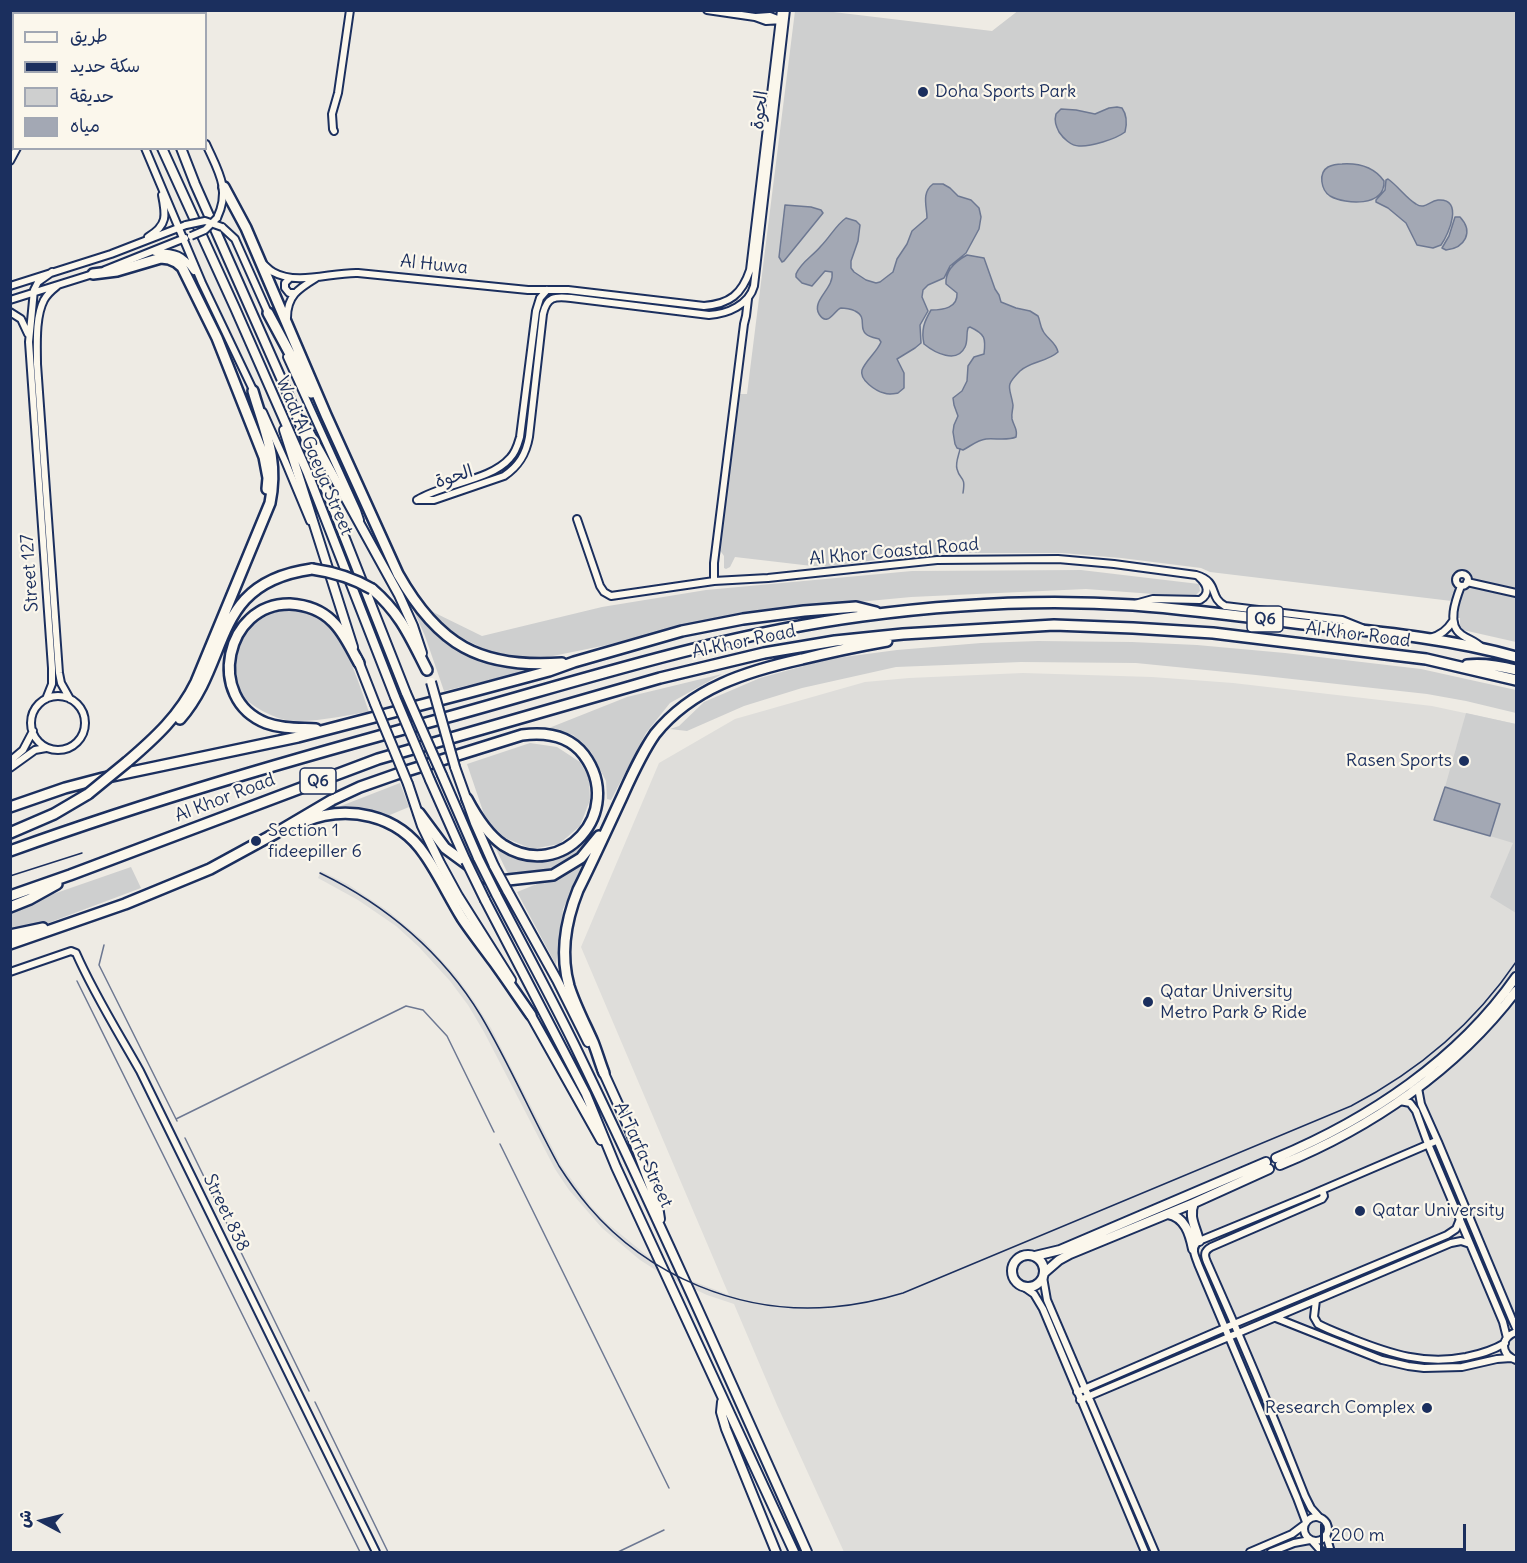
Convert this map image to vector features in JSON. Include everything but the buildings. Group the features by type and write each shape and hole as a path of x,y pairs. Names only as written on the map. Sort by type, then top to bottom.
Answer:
{"highway":[{"path":"224,186 246,228 326,415 398,574 422,612 457,644 480,655 504,661 542,665 574,662"},
{"path":"93,274 161,258 169,259 182,267 217,338 264,457 268,478 265,505 252,546"},
{"path":"268,314 317,404 326,415"},
{"path":"141,751 172,721 189,696 270,503 274,488 271,449 254,391"},
{"path":"10,833 54,814 88,794 141,751 165,735 186,713 202,686 229,622 238,608 249,595 278,577 295,571 312,569 328,571 344,575 372,589 400,619 427,670"},
{"path":"330,729 282,728 249,713 236,697 230,678 229,657 235,638 247,621 263,609 281,604 299,604 317,610 332,621 344,635 359,663"},
{"name":"Al Khor Road","path":"10,851 137,807 273,766 683,650 795,627 885,613 1022,604 1133,605 1368,631 1426,639 1516,657"},
{"path":"10,807 46,794 104,778 330,729 549,671 682,631 804,610 856,608 885,613"},
{"name":"Al Khor Road","path":"10,896 378,759 660,678 764,653 835,641 903,634 1054,625 1133,628 1213,633 1426,659 1516,680"},
{"path":"604,1073 569,987 565,960 566,931 573,904 639,761 654,736 675,713 701,693 733,678 760,669 889,640 903,634"},
{"path":"1462,667 1483,664 1516,670"},
{"path":"10,944 124,904 210,869 332,800 360,787 522,735 538,733 554,735 569,742 591,764 598,794 597,809 582,835 571,845 558,852 543,855 528,855 501,844 478,818 467,799"},
{"path":"419,813 445,849 486,878 499,881 553,875 573,864 590,849 615,812"},
{"path":"276,833 320,816 345,813 357,813 394,825 406,834 425,855 463,919 531,1015"},
{"path":"10,907 51,888 70,875"},
{"path":"10,935 80,919"}],"main road":[{"name":"Wadi Al Gaeya Street","path":"163,150 308,474 430,780"},
{"name":"Wadi Al Gaeya Street","path":"182,150 288,394 406,693 442,775"},
{"path":"288,394 407,610 475,823 507,890 557,980 604,1073 648,1178 658,1206 662,1230"},
{"path":"275,400 359,663 426,835 458,896 531,1015 616,1167"},
{"name":"Al Tarfa Street","path":"442,775 478,858 572,1041 662,1230 807,1552"},
{"name":"Al Tarfa Street","path":"430,780 485,900 586,1094 616,1167 794,1552"},
{"path":"1516,977 1480,1022 1410,1084 1367,1112 1278,1162 1313,1151 1400,1101 1469,1044 1516,991"},
{"path":"1035,1256 1060,1250 1268,1166 1194,1203 1064,1257 1053,1264 1035,1285 1024,1287 1018,1284 1012,1274 1012,1265 1022,1255 1035,1256 1042,1263 1043,1275"},
{"path":"1194,1203 1191,1216 1198,1241"},
{"path":"1167,1214 1176,1216 1183,1222 1193,1249"},
{"path":"723,1400 721,1412 726,1430 776,1552"}],"street":[{"path":"334,131 332,114 338,93 350,10"},
{"path":"707,10 755,17 766,21 782,20"},
{"name":"الحوة","path":"714,580 714,563 744,324 748,298 754,286 782,20 781,10"},
{"name":"الحوة","path":"554,298 546,303 543,314 529,436 522,459 513,470 504,476 434,500 417,500 432,492 495,470 513,454 520,437 536,311 540,297 548,290 568,290 704,306 720,304 741,291 750,270 782,20 786,10"},
{"path":"10,300 93,274 205,230 215,220 223,202 224,186 207,146"},
{"name":"Wadi Al Gaeya Street","path":"146,150 183,226 183,238 202,283 254,391 324,557"},
{"path":"135,245 153,234 165,220 165,206 159,179"},
{"path":"10,286 135,245 183,226 215,220"},
{"name":"Wadi Al Gaeya Street","path":"215,220 235,238 357,511 363,530"},
{"path":"152,252 178,255 188,263 202,283"},
{"path":"261,262 273,272 290,278 285,288 289,293 296,293"},
{"path":"33,294 38,282 52,272"},
{"name":"Al Huwa","path":"290,278 345,272 548,290"},
{"name":"Al Huwa","path":"296,293 319,276"},
{"name":"Street 127","path":"57,286 47,295 42,304 38,338 39,390 59,673 61,683 70,699"},
{"path":"548,290 554,298 571,298 709,315 725,313 748,298"},
{"path":"286,321 287,308 296,293"},
{"name":"Street 127","path":"33,294 29,338 31,385 52,676 52,684 46,699"},
{"path":"739,306 744,324"},
{"path":"10,312 21,319 29,338 38,338"},
{"path":"432,492 434,500"},
{"name":"Al Khor Coastal Road","path":"577,519 600,586 607,595 617,597 714,580 768,578 937,560 1058,560 1114,564 1196,575"},
{"path":"1133,605 1153,599 1200,600 1206,595 1207,588 1196,575"},
{"path":"1196,575 1204,577 1210,583 1217,600 1225,606 1342,620 1368,631"},
{"path":"1426,639 1448,629 1453,621 1456,602 1464,584 1516,593"},
{"path":"1453,621 1459,633 1474,641 1482,649"},
{"path":"10,768 35,750 47,748 62,750 78,741 85,723 78,705 70,699 58,696 46,699 34,711 33,731 37,739 47,748"},
{"path":"10,761 22,750 33,731"},
{"name":"Street 838","path":"10,972 71,951 76,953 102,1007 140,1071 376,1552"},
{"path":"1316,1300 1314,1317 1321,1326 1378,1349 1411,1358 1451,1360 1490,1352 1516,1330 1420,1102 1418,1088"},
{"path":"1400,1101 1410,1103 1414,1108 1503,1322 1505,1351 1515,1359"},
{"path":"1322,1552 1305,1535 1305,1524 1297,1498 1193,1249 1198,1241 1436,1141"},
{"path":"1271,1552 1294,1543 1321,1540 1326,1535 1327,1524 1311,1508 1305,1496 1205,1254 1207,1250 1323,1199 1322,1190"},
{"path":"1077,1392 1447,1235 1456,1229 1460,1219"},
{"path":"1080,1400 1451,1243 1461,1241 1470,1244"},
{"path":"1043,1275 1049,1314 1077,1392 1145,1552"},
{"path":"1024,1287 1034,1294 1049,1314 1088,1397 1155,1552"},
{"path":"1213,1299 1222,1295"},
{"path":"1275,1318 1382,1360 1408,1366 1462,1367 1497,1359 1515,1359"},
{"path":"1250,1552 1292,1534 1311,1518 1320,1518"},
{"path":"1326,1535 1331,1552"}],"shaded area":[{"path":"1023,673 1152,677 1233,683 1432,706 1516,724 1516,1552 844,1552 734,1304 707,1295 662,1274 640,1260 602,1228 569,1190 555,1169 484,1032 450,981 396,926 358,900 318,878 321,871 349,885 388,911 424,941 456,976 491,1028 561,1165 590,1205 607,1223 665,1268 729,1295 581,947 659,763 735,719 865,682"}],"green space":[{"path":"1019,10 1516,11 1516,642 1463,630 1460,618 1458,618 1460,602 1210,572 1201,568 1121,558 1062,553 962,553 812,566 735,557 730,567 724,568 724,556 719,549 738,394 747,394 795,11 825,11 992,31"},
{"path":"1081,570 1199,584 1200,591 1194,597 1086,589 911,597 752,612 692,623 607,645 538,659 490,652 462,638 440,623 429,610 482,636 602,607 706,590 912,571"},
{"path":"299,611 323,620 333,629 351,664 369,712 316,720 286,720 262,711 242,695 236,671 236,660 249,630 266,616 276,612"},
{"path":"414,611 452,646 465,653 493,664 528,671 444,691"},
{"path":"1038,641 1197,645 1421,669 1516,690 1516,713 1427,694 1256,675 1136,663 1021,662 896,667 802,688 744,706 687,731 670,729 679,726 704,702 760,678 829,659 897,650"},
{"path":"722,674 670,703 646,733 611,800 607,799 606,781 591,752 573,735 549,728 627,697"},
{"path":"1466,713 1516,724 1516,913 1490,897 1513,843 1490,836 1500,804 1445,787"},
{"path":"530,743 557,747 580,762 589,778 590,800 580,826 559,844 532,849 505,838 486,820 467,764"},
{"path":"400,783 409,807 385,817 328,811"},
{"path":"596,832 571,859 556,868 538,874 508,874 496,849 530,862 562,858"},
{"path":"584,865 563,909 556,965 517,892"},
{"path":"131,867 141,888 11,937 10,909"}],"water":[{"path":"1117,107 1122,108 1125,114 1125,132 1103,142 1084,146 1073,145 1063,137 1056,126 1056,114 1061,109 1095,114"},
{"path":"1342,164 1360,165 1376,172 1384,181 1383,189 1378,196 1372,200 1354,202 1330,196 1323,186 1323,173 1328,167"},
{"path":"1388,179 1419,206 1425,206 1438,200 1446,201 1451,205 1452,218 1448,233 1441,245 1433,248 1417,245 1406,223 1388,208 1376,202 1385,190"},
{"path":"933,184 943,184 958,196 971,200 979,208 981,217 979,229 966,253 950,266 944,278 928,285 923,290 922,297 928,311 920,325 921,343 897,359 904,373 904,388 898,393 886,394 877,390 863,378 864,366 881,342 864,332 859,313 841,308 828,319 822,318 819,314 818,304 830,283 832,272 825,271 812,286 802,283 796,274 846,218 860,225 851,268 866,280 880,282 893,272 897,259 912,231 927,218 926,196"},
{"path":"785,205 811,207 823,213 782,262 779,257"},
{"path":"1455,217 1460,217 1467,234 1462,243 1453,249 1446,250 1442,248 1449,236"},
{"path":"967,255 984,258 1001,302 1030,311 1038,316 1043,331 1058,352 1024,368 1010,384 1016,437 983,440 963,450 957,448 955,444 953,432 958,416 953,398 962,391 967,381 968,366 974,357 984,354 985,344 982,334 968,328 965,347 957,355 951,356 934,351 924,344 923,330 931,310 945,309 955,302 957,293 946,284 947,274 955,263"},
{"path":"1445,787 1500,804 1490,836 1434,820"}],"waterway":[{"path":"960,449 957,467 963,481 963,493"},
{"path":"104,945 99,965 177,1121"},
{"path":"77,981 360,1552"},
{"path":"176,1119 406,1006 423,1010 447,1036 494,1132"},
{"path":"185,1138 309,1391"},
{"path":"500,1144 669,1488"},
{"path":"315,1402 388,1552"},
{"path":"618,1552 664,1530"}],"railway":[{"path":"10,876 82,853"},
{"path":"320,873 368,900 390,916 411,933 449,972 466,993 492,1035 559,1166 585,1202 613,1231 639,1253 698,1286 731,1297 798,1308 850,1305 903,1293 1351,1106 1399,1077 1443,1044 1482,1006 1516,962"}],"place":[{"name":"Doha Sports Park","path":"923,92"},
{"name":"Rasen Sports","path":"1464,761"},
{"name":"Section 1 fideepiller 6","path":"256,841"},
{"name":"Qatar University Metro Park & Ride","path":"1148,1002"},
{"name":"Qatar University","path":"1360,1211"},
{"name":"Research Complex","path":"1427,1408"}]}
